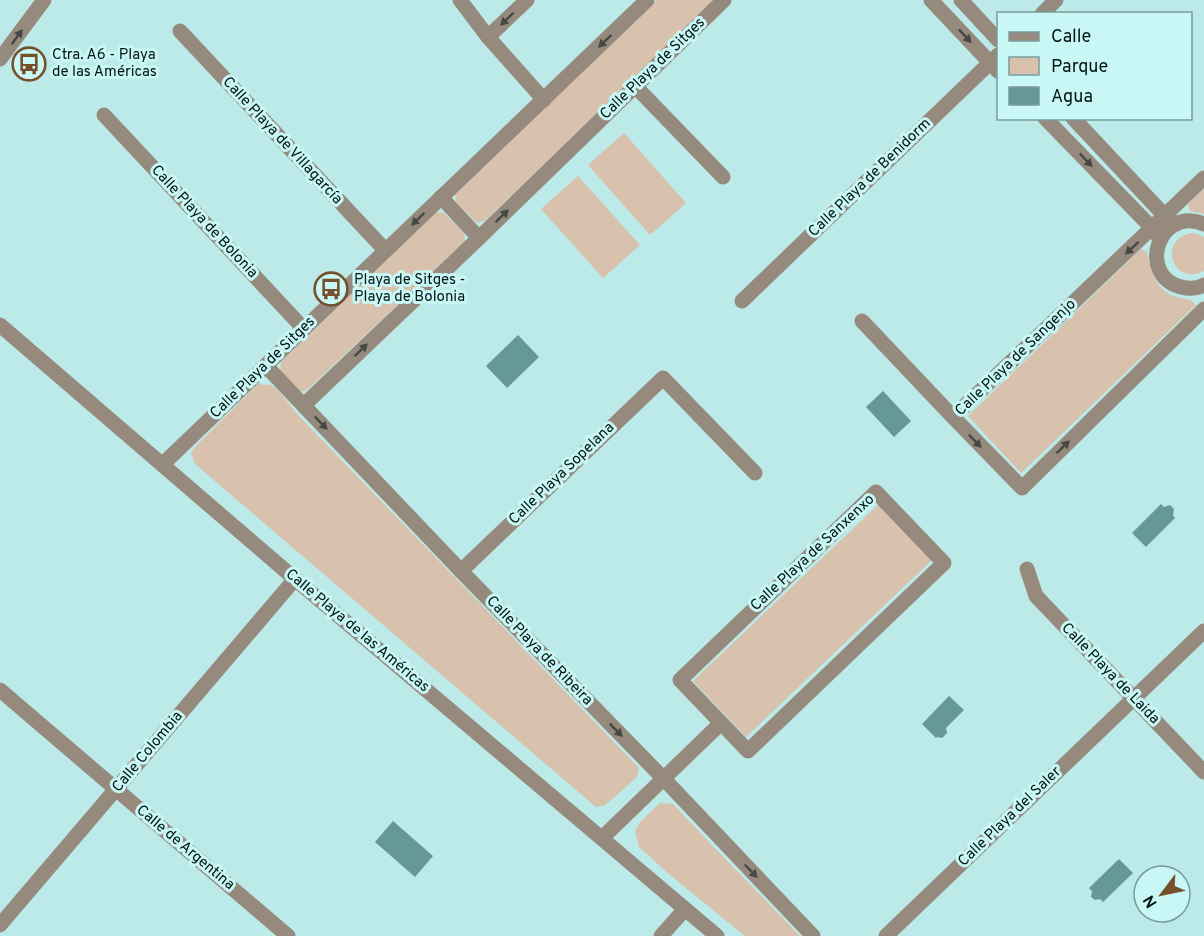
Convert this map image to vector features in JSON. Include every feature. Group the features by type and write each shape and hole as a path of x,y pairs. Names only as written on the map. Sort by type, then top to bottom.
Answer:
{"street":[{"path":"0,59 44,0"},
{"path":"460,0 488,38 544,100"},
{"path":"488,38 527,0"},
{"name":"Calle Playa de Sitges","path":"163,464 647,0"},
{"name":"Calle Playa de Sitges","path":"304,405 724,0"},
{"path":"931,0 996,63"},
{"path":"961,0 997,37"},
{"path":"1044,12 1056,0"},
{"name":"Calle Playa de Villagarcía","path":"180,31 385,250"},
{"name":"Calle Playa de Benidorm","path":"741,301 996,63"},
{"path":"635,86 723,177"},
{"name":"Calle Playa de Bolonia","path":"104,115 304,328"},
{"path":"1047,120 1156,234 1157,260 1160,271 1167,280 1176,286 1187,288 1198,288 1204,285"},
{"path":"1075,120 1171,220 1204,224"},
{"path":"1171,220 1204,178"},
{"path":"441,197 479,238"},
{"name":"Calle Playa de Sangenjo","path":"1171,220 1167,230 1156,234 953,417 1022,488 1204,309"},
{"path":"862,321 953,417"},
{"name":"Calle Playa de las Américas","path":"0,325 295,579 717,936"},
{"name":"Calle Playa de Ribeira","path":"266,366 813,936"},
{"name":"Calle Playa Sopelana","path":"461,571 663,378 755,473"},
{"name":"Calle Playa de Sanxenxo","path":"876,492 944,563 748,751 721,723 680,680 876,492"},
{"name":"Calle Playa de Laida","path":"1027,569 1036,596 1204,772"},
{"name":"Calle Colombia","path":"0,926 295,579"},
{"name":"Calle Playa del Saler","path":"886,936 1204,631"},
{"name":"Calle de Argentina","path":"0,690 288,936"},
{"path":"602,838 721,723"},
{"path":"662,936 685,909"}],"green space":[{"path":"657,0 714,0 486,220 477,223 456,202 455,193"},
{"path":"624,133 686,203 650,235 588,165"},
{"path":"578,176 640,245 603,278 541,209"},
{"path":"1204,189 1204,214 1190,211 1188,204"},
{"path":"436,212 444,213 464,233 465,241 306,391 297,391 280,372 281,362"},
{"path":"1191,233 1204,237 1204,271 1193,274 1184,273 1177,268 1172,253 1174,245 1180,238"},
{"path":"1141,249 1147,252 1152,271 1165,292 1191,300 1196,305 1021,473 968,416"},
{"path":"258,384 271,385 280,392 297,414 639,768 637,777 605,805 596,807 195,464 191,453 195,447"},
{"path":"879,504 932,560 746,737 693,681"},
{"path":"660,803 673,804 800,936 745,936 639,847 635,831 641,821"}],"water":[{"path":"518,335 539,357 507,388 486,366"},
{"path":"883,391 911,421 894,437 866,407"},
{"path":"1161,504 1164,507 1170,505 1174,509 1175,518 1146,547 1132,533"},
{"path":"949,696 964,710 946,728 947,733 942,738 936,738 922,724"},
{"path":"393,821 433,856 415,877 375,842"},
{"path":"1119,859 1132,872 1103,902 1091,897 1092,891 1089,888"}],"place":[{"name":"Ctra. A6 - Playa de las Américas","path":"29,64"},
{"name":"Playa de Sitges - Playa de Bolonia","path":"331,289"}]}
